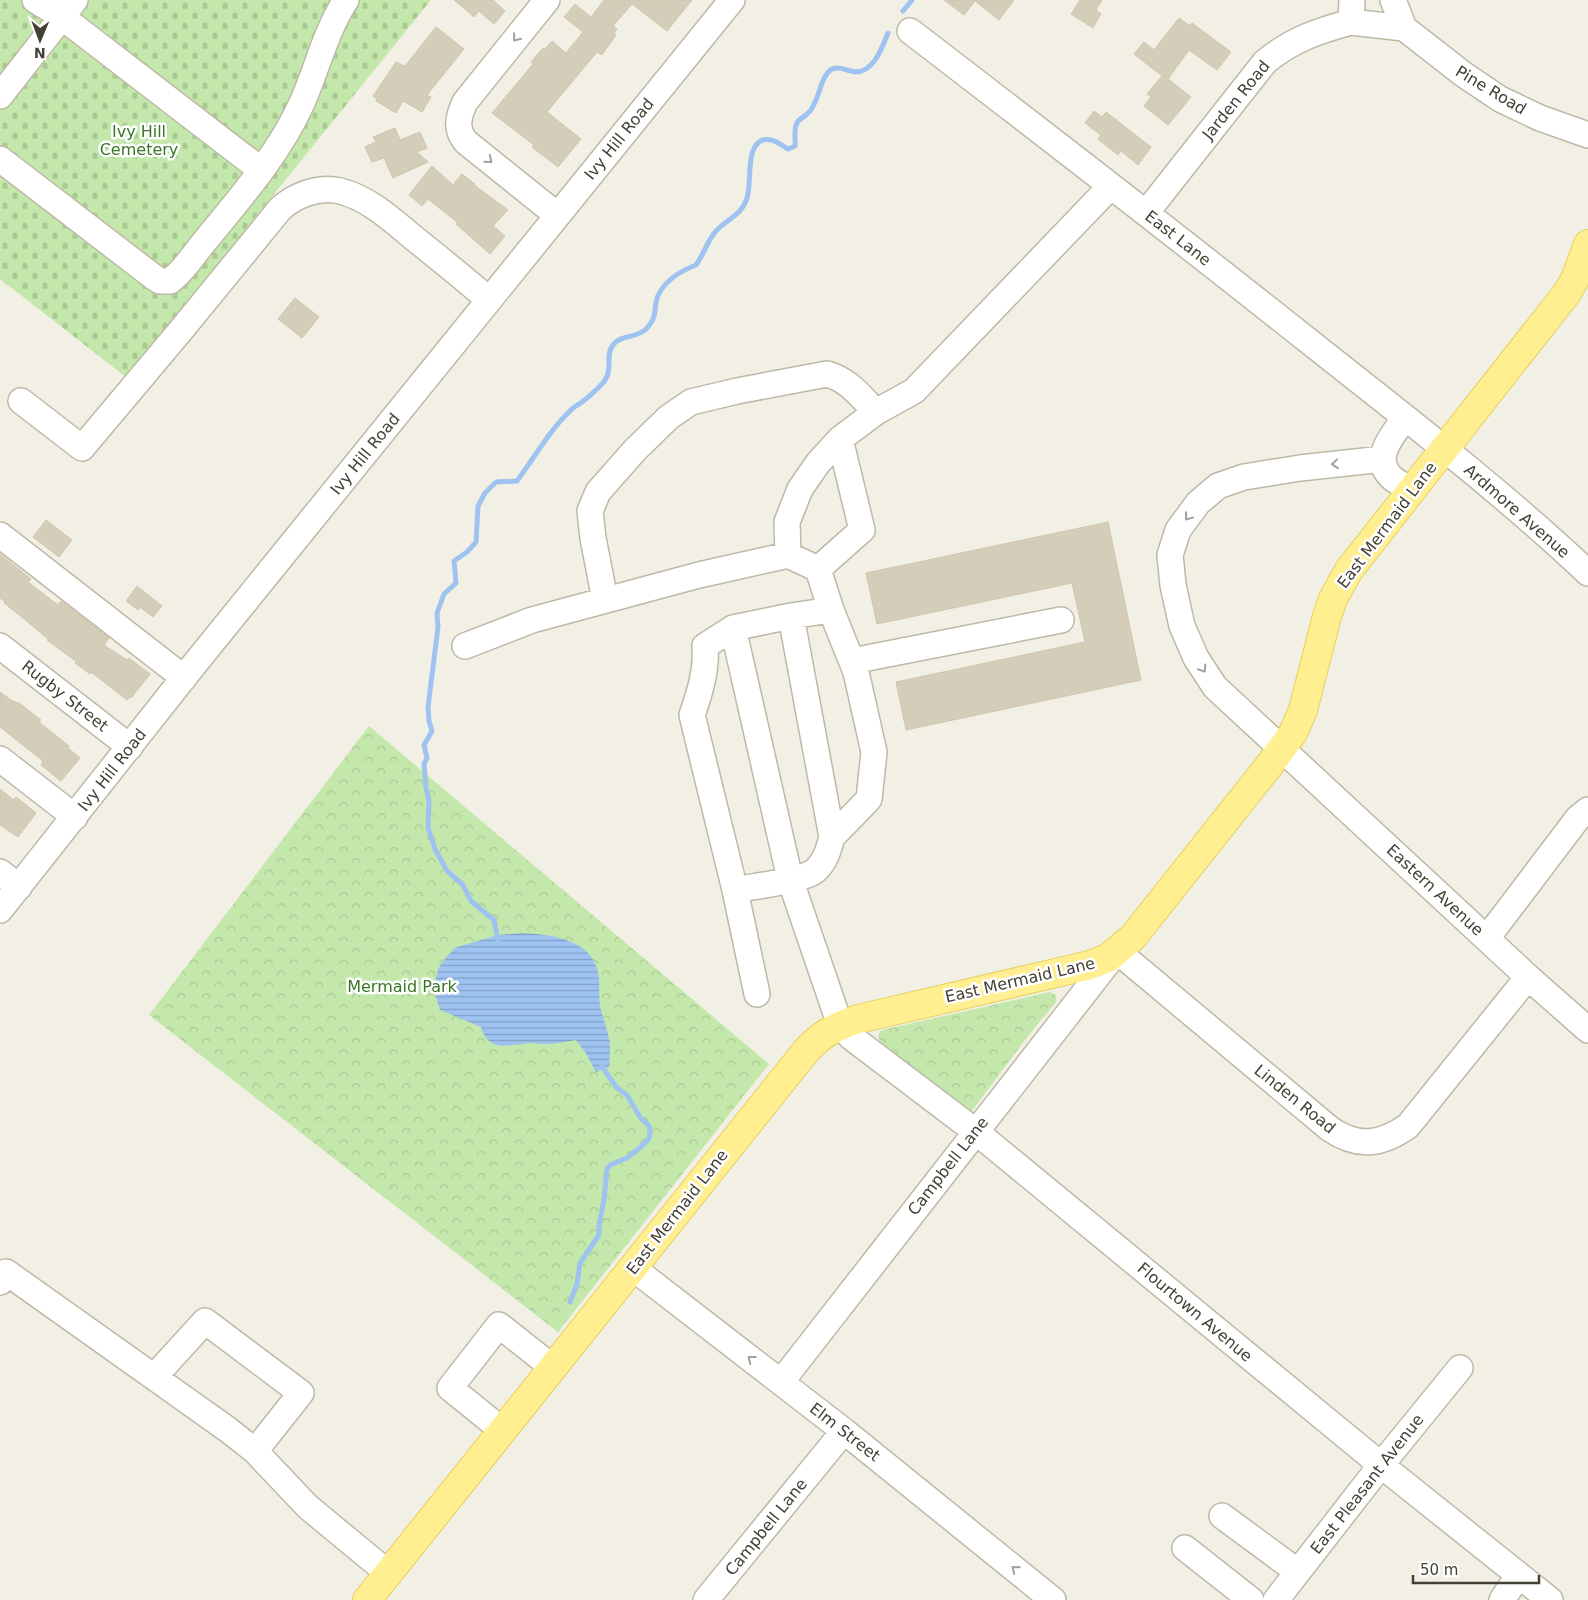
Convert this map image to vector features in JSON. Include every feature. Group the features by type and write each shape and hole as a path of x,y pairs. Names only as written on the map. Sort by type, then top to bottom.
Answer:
{"main road":[{"name":"East Mermaid Lane","path":"367,1600 552,1367 818,1038 840,1025 885,1012 1076,970 1100,962 1133,937 1283,748 1303,710 1327,616 1349,570 1567,293 1576,277 1588,244"}],"street":[{"path":"35,0 69,8 262,170"},
{"path":"0,159 155,278 165,282 170,281 262,170 276,150 302,102 328,35 346,0"},
{"path":"547,0 465,102 458,124 461,136 466,142 557,215"},
{"name":"Ivy Hill Road","path":"0,910 9,879 75,817 184,678 732,0"},
{"path":"1393,0 1404,28"},
{"path":"0,96 69,8"},
{"path":"1352,11 1404,28"},
{"name":"Jarden Road","path":"1146,213 1265,62 1295,40 1352,11"},
{"name":"Pine Road","path":"1404,28 1463,74 1500,99 1540,118 1588,135"},
{"name":"East Lane","path":"910,31 1146,213 1444,449"},
{"path":"788,555 787,522 800,489 818,463 840,439 876,412 914,391 1111,186"},
{"path":"21,401 82,448 280,209 288,201 312,192 339,191 356,196 387,217 490,300"},
{"path":"605,600 593,538 590,511 598,492 669,417 691,402 827,374 840,378 852,387 876,412"},
{"path":"1406,418 1385,446 1383,459 1385,468 1391,477 1412,490"},
{"path":"818,569 862,530 840,439"},
{"name":"Ardmore Avenue","path":"1444,449 1494,488 1588,573"},
{"name":"Eastern Avenue","path":"1383,459 1300,468 1244,477 1218,486 1198,503 1178,530 1170,555 1173,586 1182,626 1196,658 1215,687 1528,977 1588,1030"},
{"path":"0,535 184,678"},
{"path":"465,646 532,620 699,575 788,555 818,569 831,610 856,672 874,752 869,799 832,837 826,856 817,870 804,876 735,890"},
{"path":"757,994 735,890 692,715 701,688 706,661 705,646 733,628 831,610"},
{"path":"791,616 832,837"},
{"path":"852,661 1061,620"},
{"path":"733,628 790,879 840,1025"},
{"name":"Rugby Street","path":"0,646 130,747"},
{"path":"0,759 75,817"},
{"path":"1487,938 1578,818 1588,810"},
{"name":"Linden Road","path":"1117,951 1330,1129 1341,1136 1361,1143 1374,1142 1386,1138 1397,1134 1408,1126 1528,977"},
{"name":"Campbell Lane","path":"781,1382 1117,951"},
{"name":"Flourtown Avenue","path":"840,1025 851,1037 976,1131 1381,1465 1510,1588 1550,1600"},
{"name":"Elm Street","path":"633,1268 844,1431 1053,1600"},
{"path":"0,1282 6,1272 227,1428 255,1451 308,1507 388,1573"},
{"path":"154,1377 205,1321 301,1393 255,1451"},
{"path":"502,1430 450,1388 488,1339 500,1325 552,1367"},
{"name":"East Pleasant Avenue","path":"1276,1600 1381,1465 1460,1368"},
{"name":"Campbell Lane","path":"706,1600 844,1431"},
{"path":"1222,1516 1298,1572"},
{"path":"1185,1548 1251,1600"},
{"path":"1481,1564 1510,1588"}],"green space":[{"name":"Ivy Hill Cemetery","path":"0,0 431,0 126,377 0,279"},
{"name":"Mermaid Park","path":"369,726 769,1064 558,1332 149,1015"},
{"path":"1050,992 1056,995 1056,1002 971,1112 880,1041 878,1037 882,1030"}],"water":[{"path":"521,933 565,940 585,950 592,958 597,968 600,1006 609,1040 609,1067 596,1072 576,1040 553,1044 529,1043 500,1046 489,1041 481,1027 440,1010 436,997 435,982 438,969 447,956 457,947 498,935"}],"building":[{"path":"454,0 493,0 505,11 494,24 479,11 474,17"},
{"path":"604,0 692,0 667,31 632,4 613,26 617,29 614,33 616,35 602,55 597,52 547,112 581,139 558,167 532,147 534,145 492,113 533,64 531,62 543,48 544,50 552,41 566,53 583,32 564,17 575,4 591,17"},
{"path":"944,0 1014,0 999,20 975,1 964,15"},
{"path":"1080,0 1102,0 1096,10 1101,14 1093,28 1071,14"},
{"path":"1179,18 1190,26 1192,23 1231,52 1217,70 1189,50 1168,79 1191,97 1168,125 1144,106 1151,97 1147,94 1162,76 1134,54 1144,42 1154,50"},
{"path":"436,27 464,49 427,95 431,97 422,112 403,101 396,113 376,101 377,99 373,96 396,62 405,66"},
{"path":"1094,111 1102,117 1106,112 1151,147 1138,165 1121,151 1118,155 1098,139 1101,135 1085,123"},
{"path":"395,128 400,140 420,132 427,148 417,152 428,162 393,178 384,158 372,162 365,147 376,142 373,137"},
{"path":"432,166 453,185 462,174 508,210 493,226 505,236 490,254 456,224 458,223 428,199 422,206 409,195"},
{"path":"295,298 319,317 302,338 278,319"},
{"path":"46,520 72,540 59,557 33,537"},
{"path":"1108,522 1141,680 906,730 896,682 1085,642 1072,583 877,624 866,573"},
{"path":"0,554 31,579 28,582 58,605 61,601 109,638 104,645 127,660 129,658 150,674 131,698 127,700 91,672 90,674 75,663 77,662 47,640 4,603 0,598"},
{"path":"137,586 162,606 153,617 140,607 138,610 126,601"},
{"path":"0,692 11,700 18,702 41,720 39,722 69,746 68,748 80,758 61,781 41,765 43,761 0,727"},
{"path":"0,789 14,800 16,797 36,813 18,837 0,825"}],"waterway":[{"path":"903,11 912,0"},
{"path":"498,940 494,920 471,901 463,885 447,871 435,849 428,828 429,801 424,764 427,758 424,745 432,731 428,707 438,627 437,613 444,594 456,583 454,561 467,552 476,542 478,506 485,493 496,482 517,481 562,419 606,379 609,368 610,349 613,345 620,339 638,334 646,329 653,319 658,295 662,289 677,274 696,265 716,231 742,209 747,198 752,153 759,142 766,139 788,149 795,146 797,123 812,109 829,71 837,68 858,72 865,70 875,60 888,33"},
{"path":"570,1302 577,1284 580,1263 599,1235 607,1169 610,1165 627,1158 642,1146 649,1138 650,1132 649,1126 640,1117 627,1095 617,1088 601,1063"}]}
